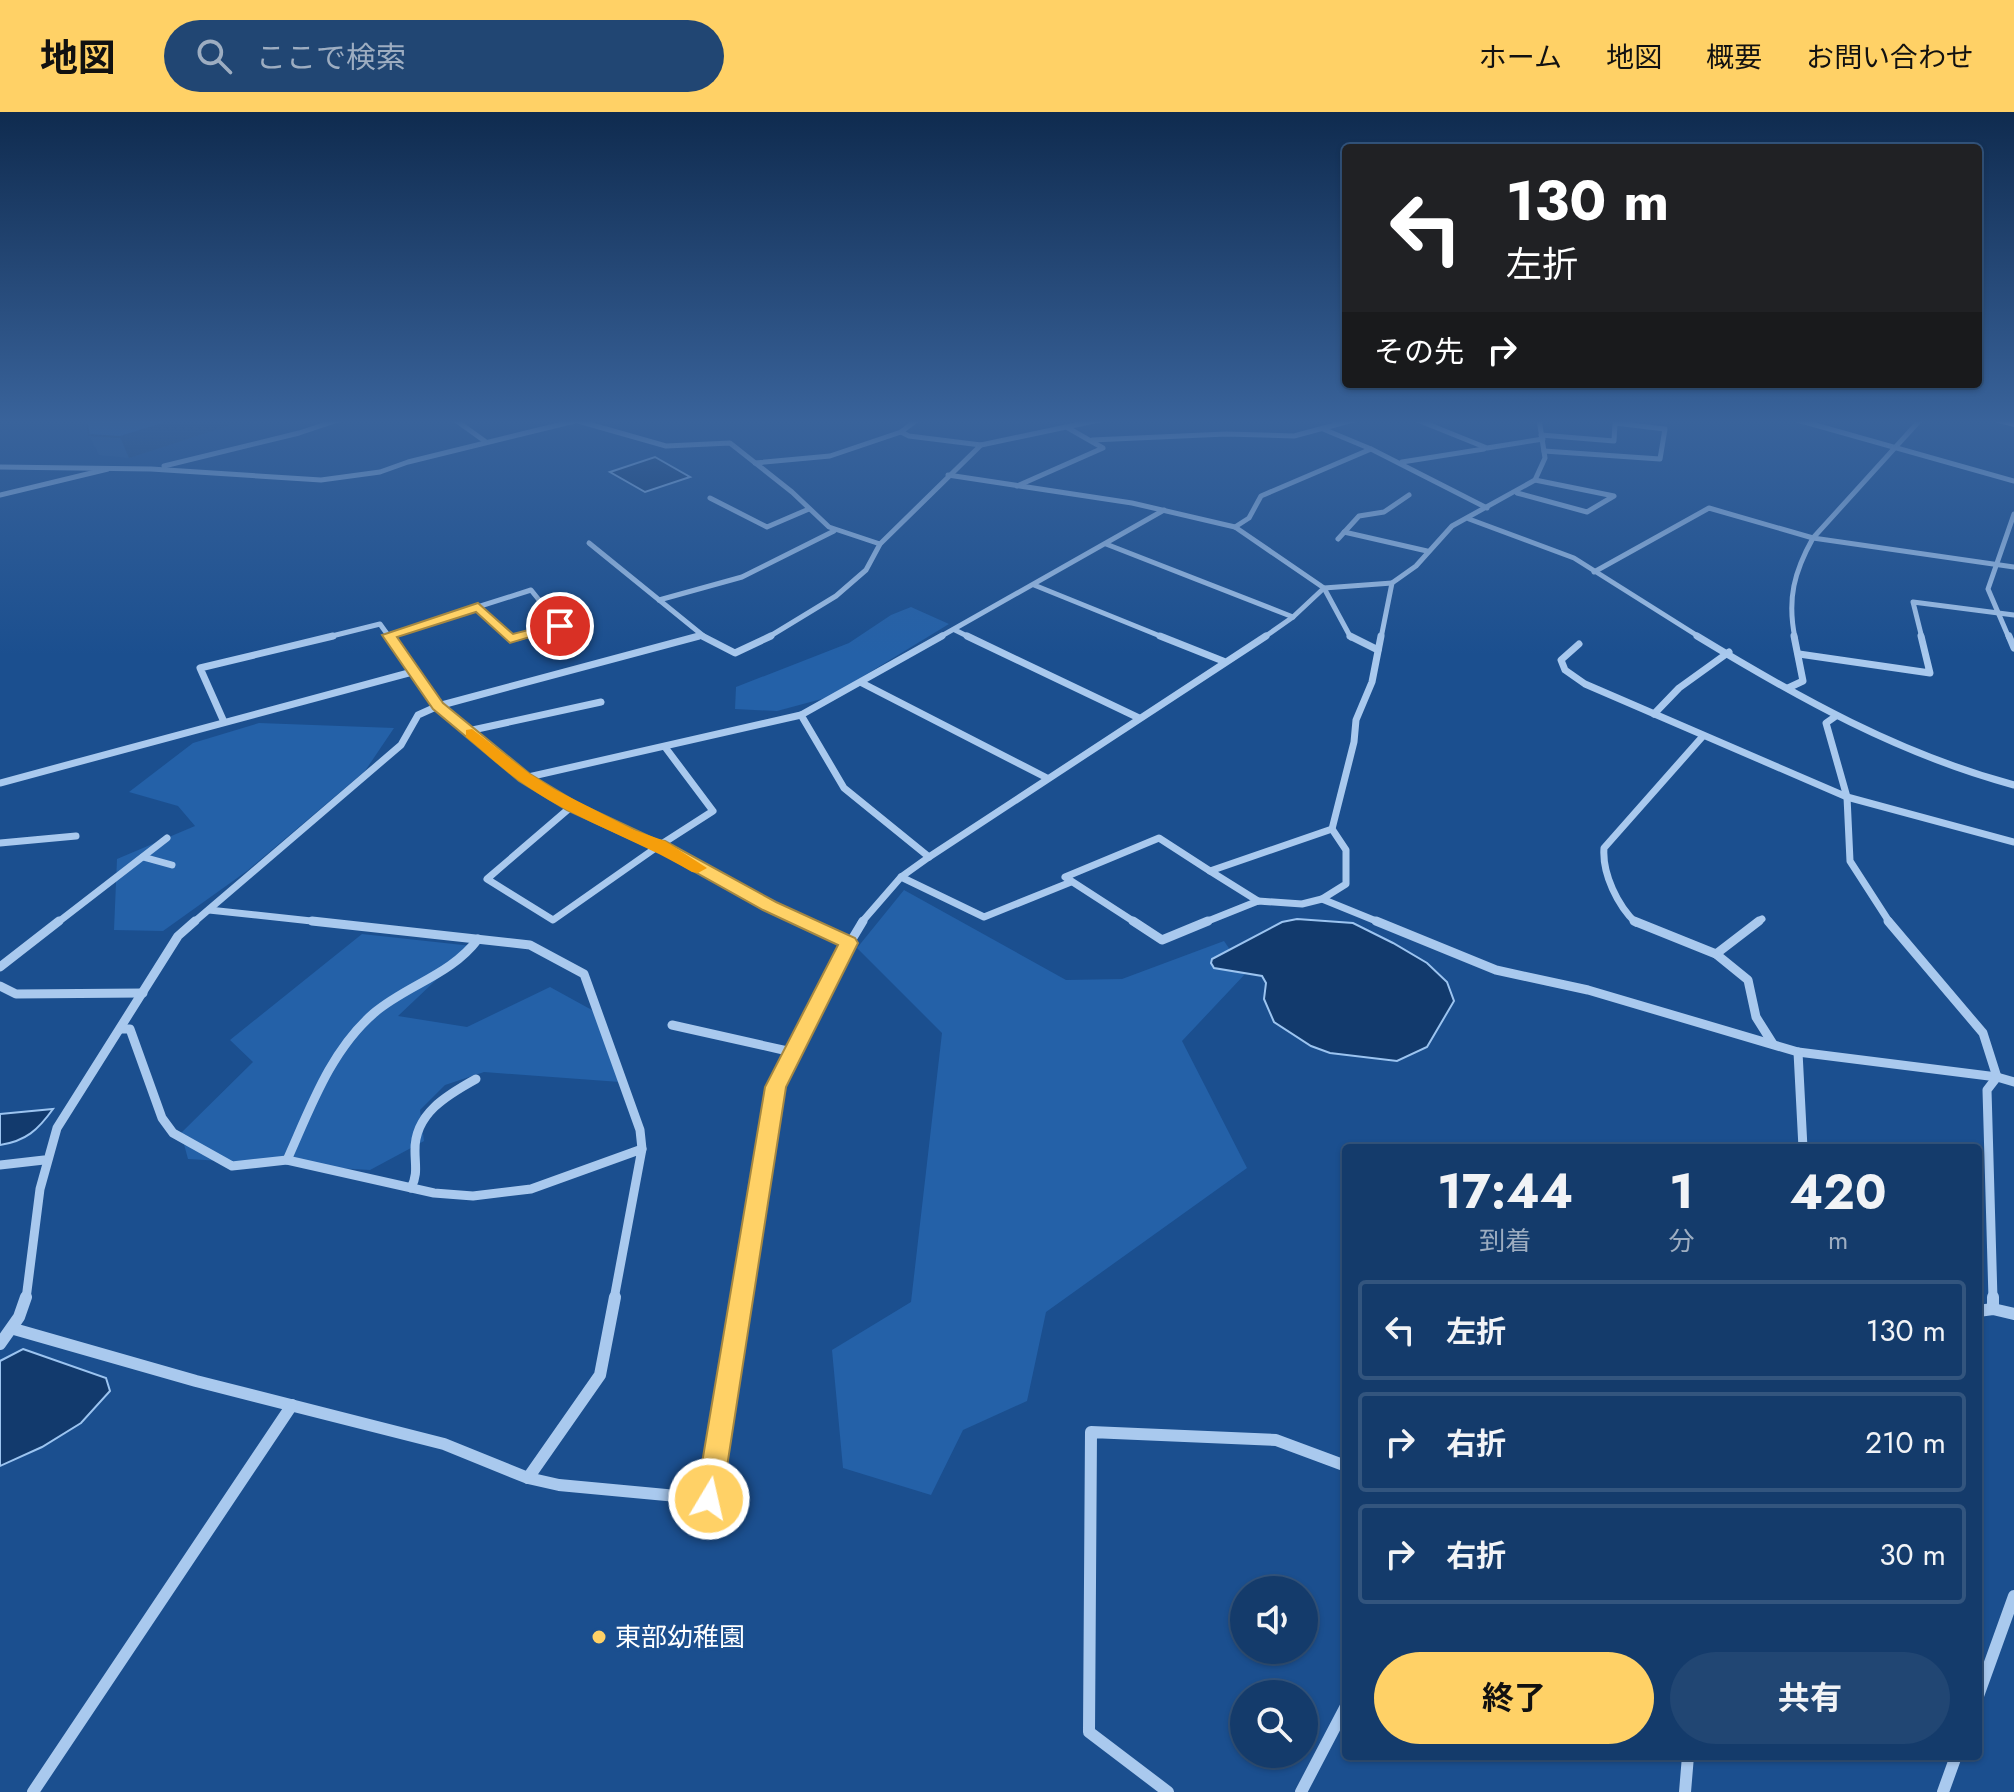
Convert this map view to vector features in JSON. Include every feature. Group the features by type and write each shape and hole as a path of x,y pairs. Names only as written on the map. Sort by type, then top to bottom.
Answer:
{"street":[{"path":"795,497 834,531 880,544"},
{"path":"589,543 701,635 735,653 765,639 836,596 866,570 880,544 926,497"},
{"path":"1094,497 1235,527 1324,588 1351,638 1378,650"},
{"path":"1235,527 1249,518 1260,497"},
{"path":"1338,539 1359,516 1384,512 1405,497"},
{"path":"1467,497 1487,508"},
{"path":"14,1329 444,1444 528,1478 559,1485 709,1499 775,1087 849,943 883,894 929,857 1293,617 1324,588 1392,583 1416,566 1452,526 1508,497"},
{"path":"1533,497 1587,512 1612,497"},
{"path":"1788,688 1803,681 1790,624 1789,586 1813,538 1849,497"},
{"path":"710,498 767,527 809,509"},
{"path":"1594,572 1709,508 1813,538 2014,567"},
{"path":"524,778 801,715 1164,510"},
{"path":"2014,514 1988,589 2014,648"},
{"path":"1469,519 1574,558 1836,716 1910,751 2014,785"},
{"path":"659,600 742,577 834,531"},
{"path":"1344,532 1427,551"},
{"path":"1106,544 1293,617"},
{"path":"1258,901 1159,838 1065,877 1162,940 1258,901 1302,904 1322,899 1346,884 1346,850 1332,829 1354,742 1356,720 1372,682 1392,583"},
{"path":"1034,585 1223,661"},
{"path":"389,635 531,590 560,626 510,639 478,607"},
{"path":"1799,654 1930,673 1913,602 2014,615"},
{"path":"224,722 200,668 380,624 438,706 524,778 572,806 849,943"},
{"path":"955,630 1139,718"},
{"path":"0,1344 14,1329 30,1289 44,1160 57,1128 178,936 401,745 418,715 438,706 701,635"},
{"path":"1579,644 1561,660 1565,670 1585,684 1847,797 2014,842"},
{"path":"1654,714 1679,688 1729,652"},
{"path":"0,783 416,671"},
{"path":"862,683 1047,778"},
{"path":"468,731 601,702"},
{"path":"801,715 844,788 929,857"},
{"path":"1836,716 1826,723 1847,797 1850,861 1880,912 1983,1033 1997,1077"},
{"path":"1703,736 1604,848 1602,862 1628,918 1716,954 1748,980 1753,989 1756,1017 1773,1044"},
{"path":"572,806 487,879 553,920 713,811 665,747"},
{"path":"1210,871 1332,829"},
{"path":"0,843 76,836"},
{"path":"0,967 167,838"},
{"path":"143,857 172,865"},
{"path":"901,877 984,917 1071,882"},
{"path":"1322,899 1496,970 1588,990 1798,1052 1997,1077 2014,1082"},
{"path":"209,910 530,945 584,974 640,1130 642,1149 600,1375 528,1478"},
{"path":"1716,954 1762,919"},
{"path":"287,1160 343,1045 375,1012 444,969 478,939"},
{"path":"0,986 16,994 143,993"},
{"path":"672,1025 792,1052"},
{"path":"121,1029 130,1029 162,1118 173,1133 232,1166 287,1160 411,1188 473,1196 531,1189 642,1149"},
{"path":"1798,1052 1803,1144"},
{"path":"1993,1309 1987,1090 1997,1077"},
{"path":"411,1188 416,1180 416,1131 430,1110 476,1079"},
{"path":"0,1165 44,1160"},
{"path":"1982,1310 1993,1309 2014,1314"},
{"path":"33,1792 292,1405"},
{"path":"1168,1792 1089,1732 1091,1432 1276,1440 1342,1465"},
{"path":"1982,1685 2014,1596"},
{"path":"1301,1792 1342,1714"},
{"path":"1685,1792 1688,1760"},
{"path":"1943,1792 1955,1760"}],"shaded area":[{"path":"911,607 949,624 829,697 777,711 735,709 736,687 849,643 891,615"},
{"path":"259,723 394,728 365,771 247,871 163,931 114,930 117,859 195,826 178,806 129,792 193,743"},
{"path":"904,890 1066,980 1122,979 1224,941 1246,973 1182,1041 1247,1168 1046,1312 1027,1401 963,1430 931,1495 843,1468 832,1350 911,1302 942,1033 857,948"},
{"path":"1297,919 1353,923 1427,963 1447,982 1454,1001 1427,1047 1397,1061 1330,1053 1311,1046 1274,1022 1264,999 1266,983 1262,976 1214,968 1211,963 1212,959 1282,922"},
{"path":"362,934 472,946 398,1016 467,1027 550,987 601,1015 620,1082 484,1072 445,1085 420,1110 424,1141 370,1170 188,1159 181,1133 253,1062 230,1040"},
{"path":"53,1109 31,1133 17,1141 0,1145 0,1114"},
{"path":"23,1349 106,1378 110,1391 81,1423 42,1447 0,1466 0,1361"}],"slow traffic":[{"path":"472,733 524,778 572,806 657,847 659,845 698,868"}],"place":[{"name":"東部幼稚園","path":"599,1637"}],"route":[{"path":"560,626 510,639 478,607 389,635 438,706 524,778 572,806 657,847 659,845 769,906 849,943 775,1087 709,1499"}]}
